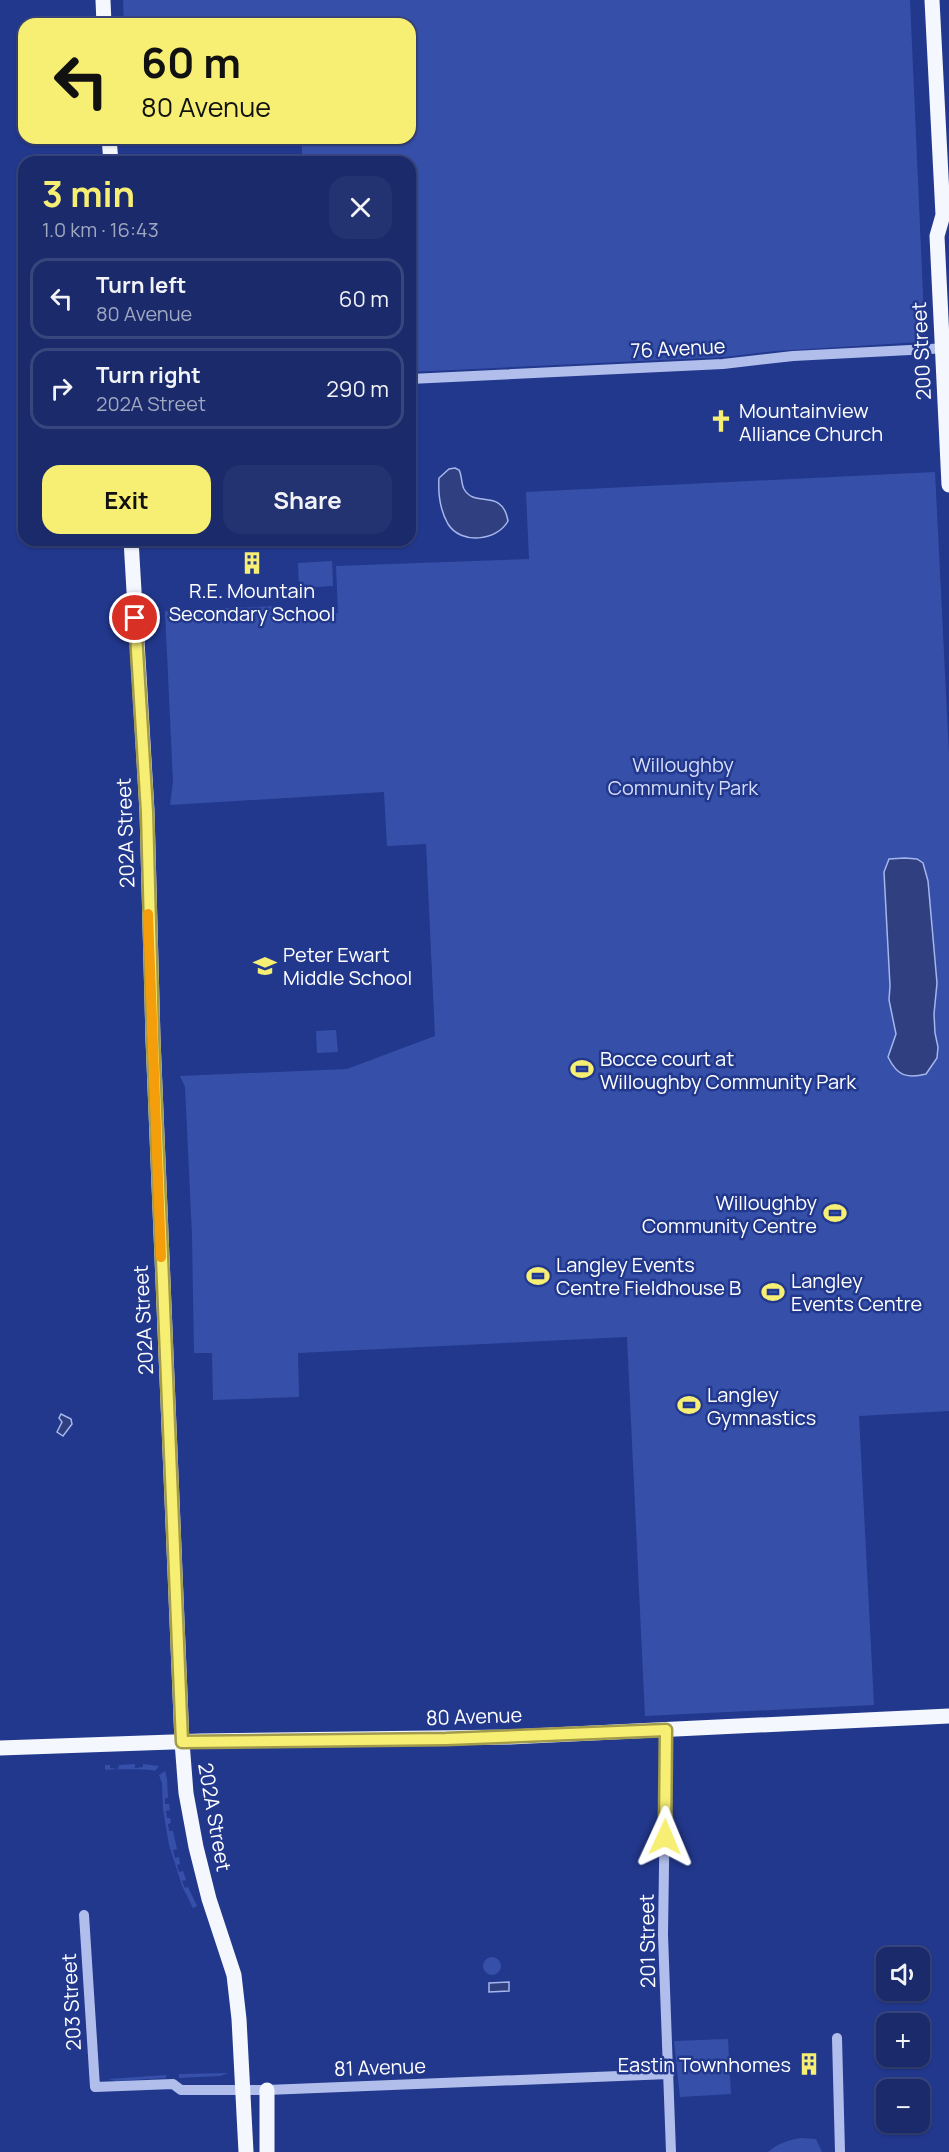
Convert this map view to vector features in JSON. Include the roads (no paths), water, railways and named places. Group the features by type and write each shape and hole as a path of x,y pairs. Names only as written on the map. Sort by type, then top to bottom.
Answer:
{"main road":[{"path":"103,0 104,18"},
{"name":"200 Street","path":"932,0 946,219 937,236 946,348 949,485"},
{"name":"202A Street","path":"131,546 147,812 153,1039 182,1742 186,1793 196,1847 209,1899 234,1975 245,2129"},
{"name":"80 Avenue","path":"0,1748 182,1742 446,1739 949,1716"},
{"path":"267,2090 267,2152"},
{"path":"245,2129 246,2152"},
{"path":"245,2129 251,2152"}],"street":[{"name":"76 Avenue","path":"416,379 723,364 793,356 946,348"},
{"name":"201 Street","path":"666,1730 663,1935 671,2152"},
{"name":"203 Street","path":"84,1915 94,2087"},
{"path":"837,2038 840,2152"},
{"name":"81 Avenue","path":"94,2087 173,2084 181,2090 229,2088 267,2090 669,2074"}],"place":[{"name":"Mountainview Alliance Church","path":"721,421"},
{"name":"R.E. Mountain Secondary School","path":"252,563"},
{"name":"Peter Ewart Middle School","path":"265,966"},
{"name":"Bocce court at Willoughby Community Park","path":"582,1069"},
{"name":"Willoughby Community Centre","path":"835,1213"},
{"name":"Langley Events Centre Fieldhouse B","path":"538,1276"},
{"name":"Langley Events Centre","path":"773,1292"},
{"name":"Langley Gymnastics","path":"689,1405"},
{"name":"Eastin Townhomes","path":"809,2064"}],"park label":[{"name":"Willoughby Community Park","path":"683,776"}]}
